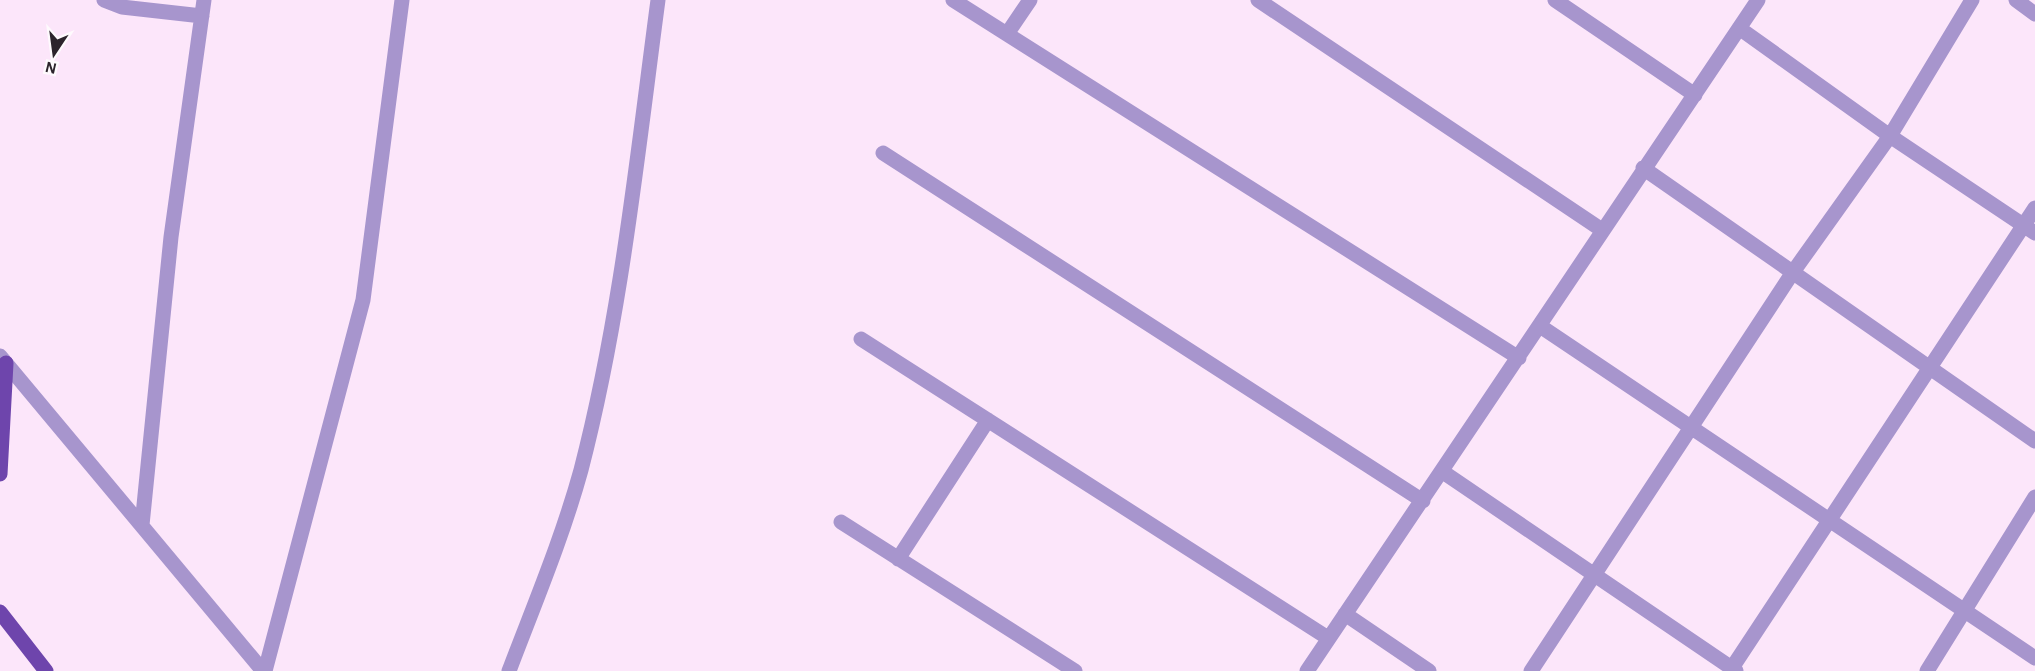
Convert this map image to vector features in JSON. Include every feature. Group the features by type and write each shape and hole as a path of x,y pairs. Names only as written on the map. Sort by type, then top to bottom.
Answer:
{"main road":[{"path":"0,474 3,359"},
{"path":"0,612 46,671"}],"street":[{"path":"104,0 122,7 203,8 171,237 142,525"},
{"path":"264,671 363,300 402,0"},
{"path":"509,671 556,547 580,472 596,405 619,284 658,0"},
{"path":"953,0 1519,358"},
{"path":"1008,34 1030,0"},
{"path":"1555,0 1695,94"},
{"path":"1307,671 1424,501 1643,168 1758,0"},
{"path":"1531,671 1793,272 1890,136 1972,0"},
{"path":"2016,0 2035,14"},
{"path":"1262,1 1602,230"},
{"path":"1739,28 1890,136 2029,229"},
{"path":"884,153 1424,501"},
{"path":"1643,168 2035,441"},
{"path":"1443,472 1733,670 1930,368 2029,229 2035,208"},
{"path":"1540,326 1831,519 2035,658"},
{"path":"861,339 1328,638"},
{"path":"3,359 264,671"},
{"path":"898,559 988,420"},
{"path":"1927,671 2035,497"},
{"path":"841,522 1075,671"},
{"path":"1345,614 1429,671"}]}
